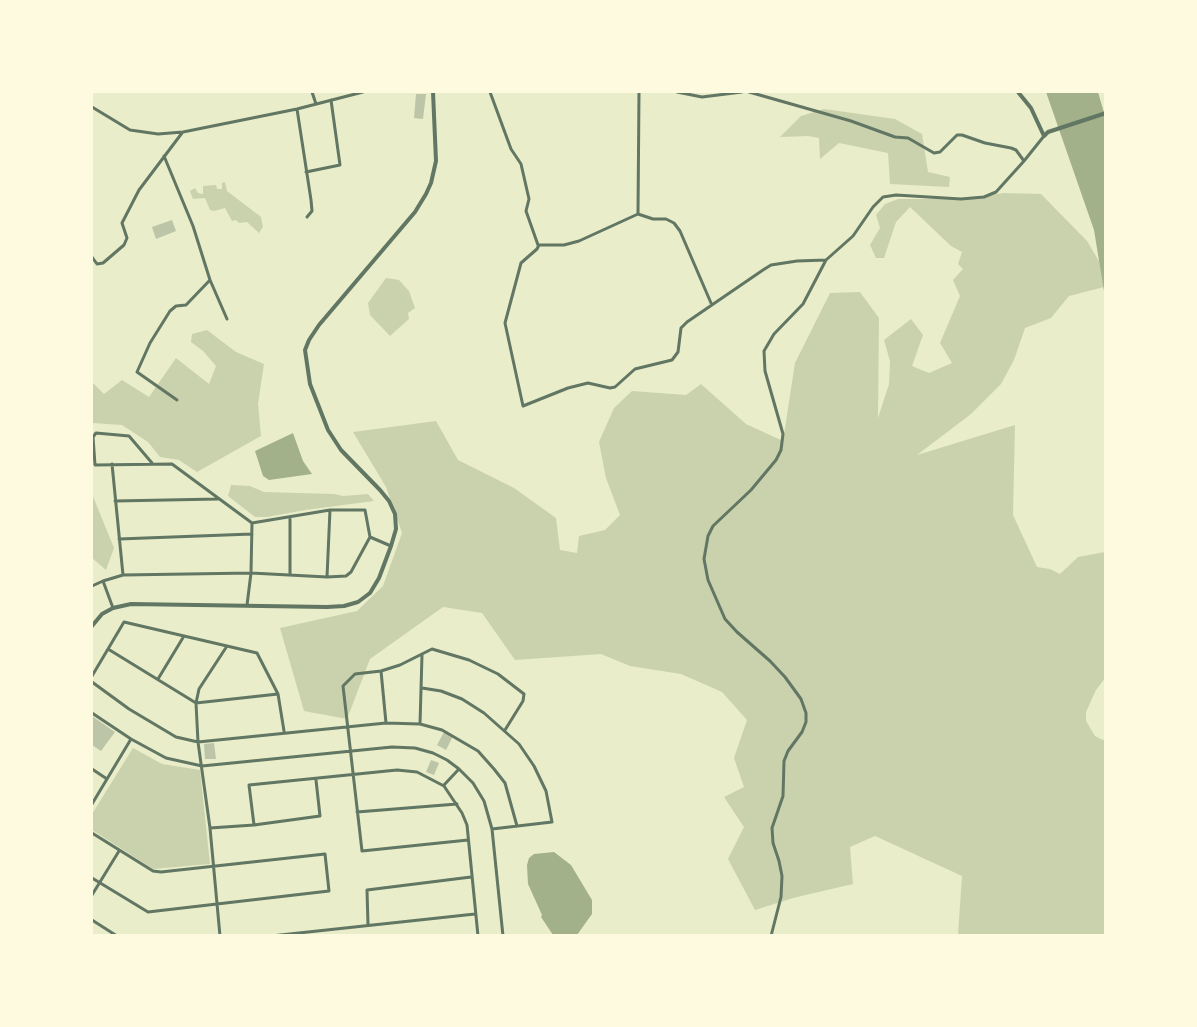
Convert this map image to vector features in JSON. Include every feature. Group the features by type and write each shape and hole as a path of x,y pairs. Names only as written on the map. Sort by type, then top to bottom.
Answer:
{"street":[{"path":"312,92 316,104"},
{"path":"92,106 130,130 158,134 183,132 297,109 363,92"},
{"path":"92,626 102,614 113,608 131,604 247,607 344,606 358,602 370,592 379,578 396,529 395,514 384,496 340,450 328,430 310,384 305,350 319,325 415,212 426,194 436,161 433,92"},
{"path":"490,92 511,149 521,164 529,199 526,211 538,245 537,249 521,263 505,323 523,406 588,382 610,388 615,387 635,369 672,360 678,352 681,328 742,282 771,265 826,260"},
{"path":"638,214 639,92"},
{"path":"677,92 702,97 742,92"},
{"path":"749,92 851,121 895,137 908,138 934,153 940,152 957,135 962,135 1016,150 1024,161"},
{"path":"1018,92 1031,108 1046,134"},
{"path":"306,171 340,165 331,100"},
{"path":"297,109 312,211 307,217"},
{"path":"771,936 781,897 782,876 771,828 783,796 784,761 788,751 802,732 806,722 806,713 801,699 785,677 725,619 708,580 704,559 708,536 713,526 751,490 776,460 781,450 783,434 765,371 764,351 774,334 803,304 826,260 853,236 873,207 883,197 896,195 961,200 984,197 996,192 1046,134 1106,113"},
{"path":"92,257 97,264 103,263 124,245 127,238 122,223 138,190 183,132"},
{"path":"164,156 194,226 210,280 227,319"},
{"path":"538,245 564,245 579,241 638,214 653,219 666,219 674,223 680,231 712,304"},
{"path":"177,400 137,372 150,343 170,311 176,306 186,304 210,280"},
{"path":"92,585 123,574 251,573 346,576 351,572 370,537 365,510 330,510 252,523 172,464 94,465 93,437 96,433 129,436 152,463"},
{"path":"112,465 123,574"},
{"path":"115,501 220,499"},
{"path":"327,577 330,510"},
{"path":"290,518 290,574"},
{"path":"247,607 251,573 252,523"},
{"path":"119,539 252,534"},
{"path":"370,537 391,546"},
{"path":"103,581 113,608"},
{"path":"92,676 124,622 257,653 278,694 284,731"},
{"path":"158,679 184,636"},
{"path":"220,936 210,828 198,742 196,703 200,689 227,646"},
{"path":"108,649 196,703 278,694"},
{"path":"468,840 362,851 343,686 355,674 381,671 432,650 469,660 498,674 524,694 523,701 505,730"},
{"path":"420,724 422,655"},
{"path":"381,671 386,723"},
{"path":"92,682 129,709 176,737 198,742 284,731 386,723 420,724 442,730 478,751 505,783 517,826"},
{"path":"422,688 441,691 462,699 484,713 519,744 534,766 546,791 552,822 492,829"},
{"path":"92,714 166,758 202,766 392,747 415,748 433,753 459,768 473,783 484,801 492,829 503,935"},
{"path":"92,804 131,739"},
{"path":"444,786 459,768"},
{"path":"92,769 107,778"},
{"path":"254,825 249,785 397,771 417,772 444,786 457,804 467,825 478,936"},
{"path":"210,828 320,816 316,780"},
{"path":"357,812 457,804"},
{"path":"92,833 153,871 160,872 325,854 329,891 148,912 92,878"},
{"path":"92,895 119,851"},
{"path":"368,925 367,890 471,877"},
{"path":"271,936 475,914"},
{"path":"92,920 117,936"}],"shaded area":[{"path":"1046,92 1098,92 1105,116 1105,297 1094,230"},
{"path":"824,109 895,119 922,134 928,172 950,177 949,187 890,184 888,153 839,143 820,159 819,138 780,137 801,116"},
{"path":"225,182 227,191 261,217 263,227 259,233 247,222 232,221 225,208 210,210 205,198 193,199 190,191 195,188 198,193 203,194 203,186 216,185 217,189 222,189 222,183"},
{"path":"1004,193 1041,194 1087,241 1100,263 1104,287 1069,296 1051,318 1025,328 1014,360 1001,384 971,414 917,455 1015,425 1013,515 1037,567 1050,569 1060,574 1078,557 1105,552 1105,678 1096,690 1086,712 1086,721 1095,736 1105,739 1105,935 958,935 962,876 875,836 850,847 853,884 793,898 755,910 728,859 744,827 724,797 744,787 734,758 747,720 722,692 681,674 630,666 601,654 515,660 482,613 443,607 370,659 347,719 304,711 280,628 357,611 383,586 402,533 386,487 353,432 436,421 458,460 514,488 556,518 560,550 577,553 579,536 605,530 620,515 606,478 599,442 614,408 632,391 686,395 701,384 746,424 783,441 795,363 830,293 860,292 879,318 878,418 889,384 890,361 884,340 911,319 923,335 912,366 929,373 952,363 940,343 960,296 953,280 963,269 958,264 962,252 951,246 910,207 896,222 884,258 876,258 870,245 880,228 876,215 885,204 898,199 961,199"},
{"path":"386,278 399,280 409,291 415,308 408,313 409,319 390,336 370,315 368,303"},
{"path":"207,330 236,352 264,364 258,404 261,436 197,472 179,460 160,457 148,442 122,425 92,423 92,382 104,394 122,380 149,397 176,358 209,384 216,366 203,351 191,342 192,334"},
{"path":"293,433 303,461 312,474 269,480 263,476 255,451"},
{"path":"231,485 250,486 264,492 343,496 368,494 374,501 255,517 228,496"},
{"path":"92,494 114,548 106,570 92,558"},
{"path":"133,748 162,764 200,770 210,864 153,869 92,830 92,814"},
{"path":"554,852 571,865 592,900 592,914 577,935 553,935 541,917 528,884 529,858 534,854"}],"building":[{"path":"416,94 426,94 423,119 414,118"},
{"path":"172,220 176,231 156,239 152,227"},
{"path":"92,716 115,732 101,751 92,745"},
{"path":"444,732 453,736 446,750 437,745"},
{"path":"214,743 216,759 205,759 204,744"},
{"path":"431,760 439,763 434,775 426,772"}]}
